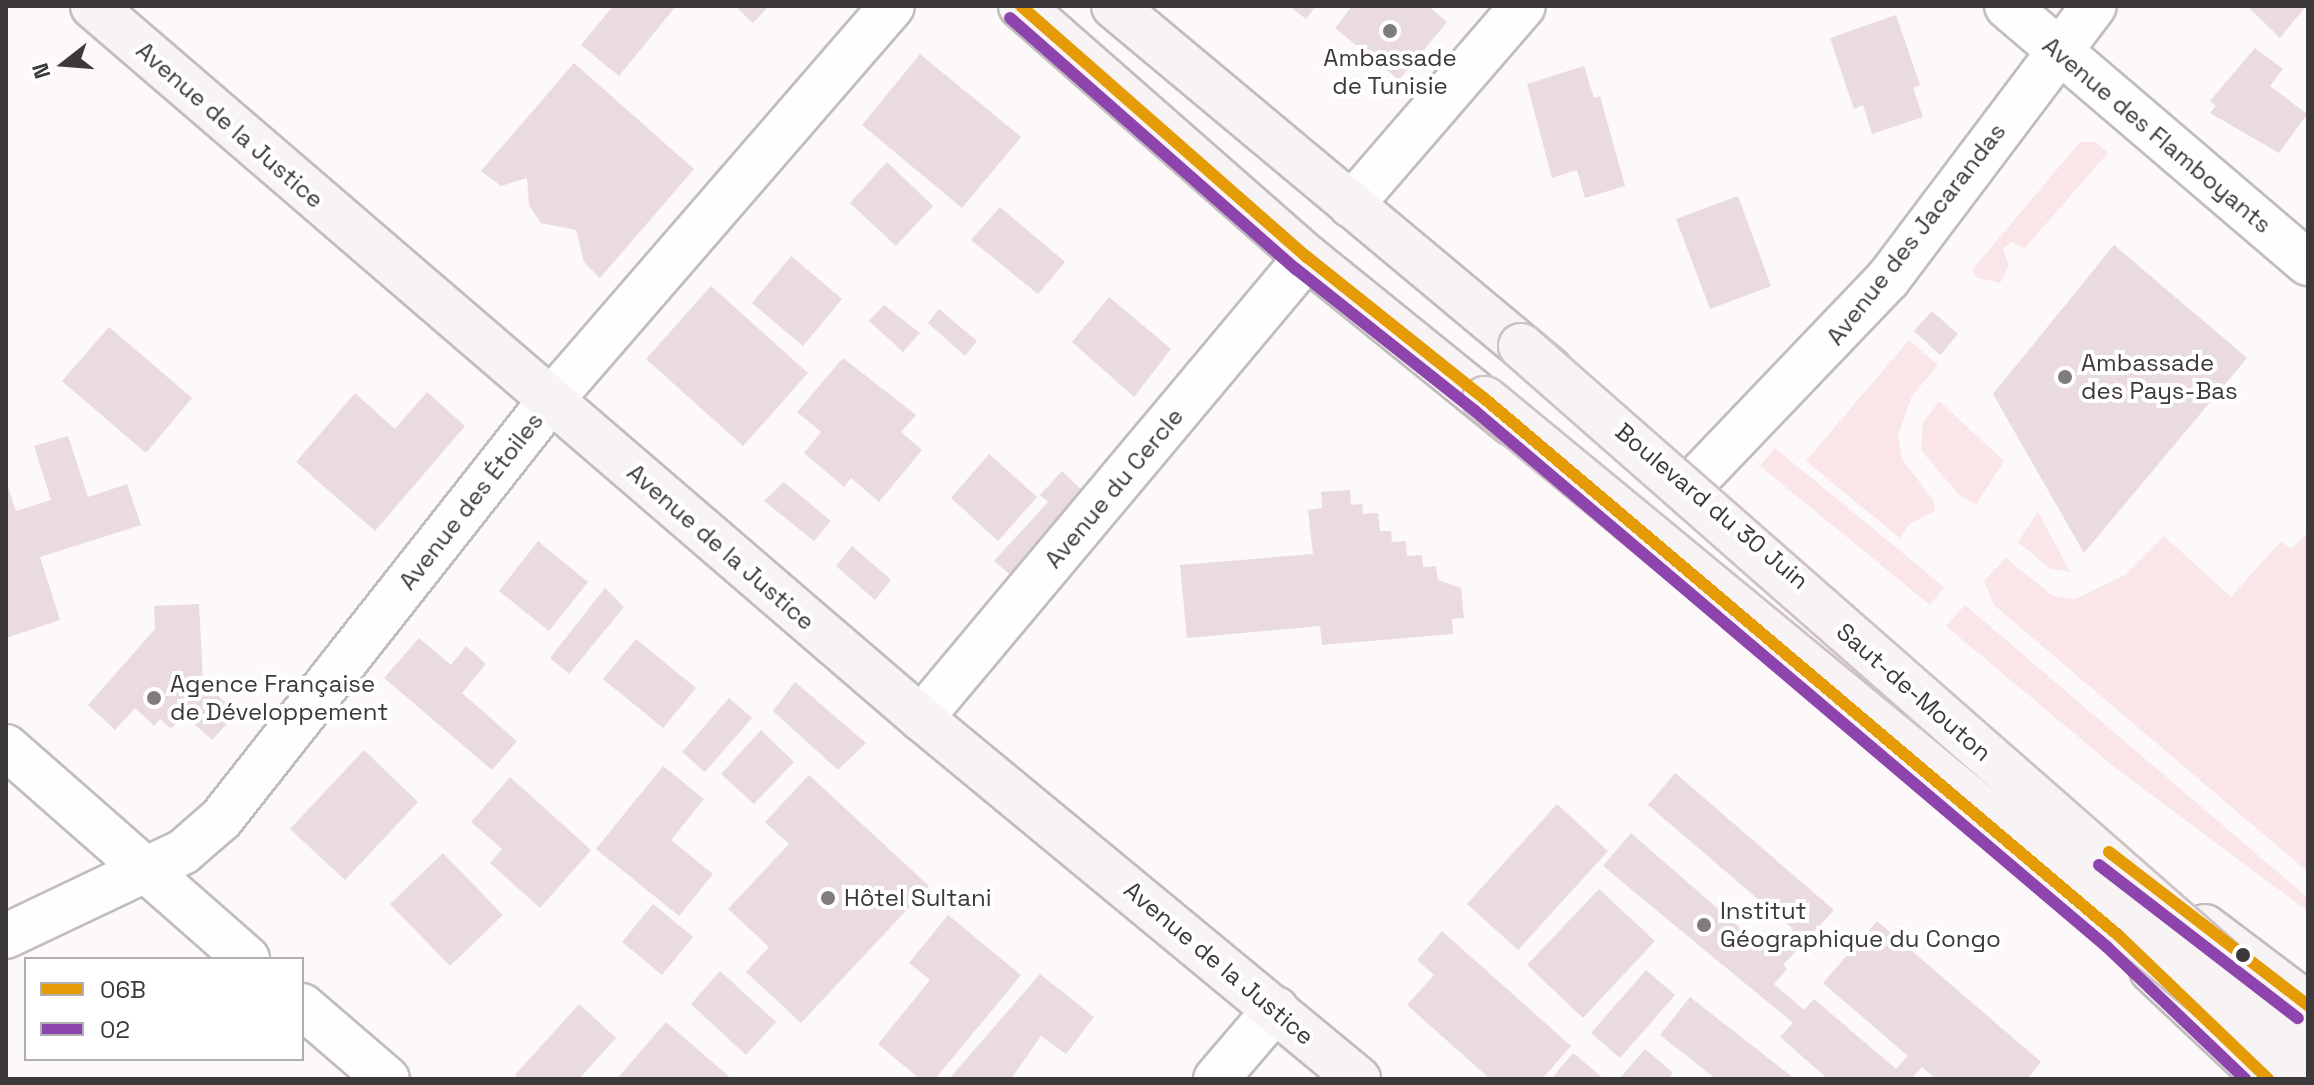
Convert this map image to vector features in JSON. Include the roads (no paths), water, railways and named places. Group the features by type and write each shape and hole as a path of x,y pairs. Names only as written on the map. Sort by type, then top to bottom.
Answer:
{"main road":[{"name":"Avenue de la Justice","path":"93,6 921,718 1358,1079"},
{"path":"1021,6 1307,257 1485,399 2118,935 2216,1035 2268,1079"},
{"name":"Boulevard du 30 Juin","path":"1114,6 1691,485 2156,893 2263,966 2308,1005"},
{"name":"Saut-de-Mouton","path":"1521,346 2308,1037"},
{"name":"Saut-de-Mouton","path":"1485,399 2308,1078"},
{"path":"2216,1035 2254,1044 2281,1018 2284,999 2263,966"}],"street":[{"name":"Avenue des Étoiles","path":"6,936 183,852 221,819 550,401 892,6"},
{"path":"1351,205 1523,6"},
{"name":"Avenue des Flamboyants","path":"2007,6 2308,263"},
{"name":"Avenue des Jacarandas","path":"1691,485 1888,279 2057,49 2094,6"},
{"name":"Avenue du Cercle","path":"921,718 1307,257"},
{"path":"6,747 245,957"},
{"path":"304,1008 387,1079"},
{"path":"1216,1079 1276,1009"}],"place":[{"name":"Ambassade de Tunisie","path":"1390,31"},
{"name":"Ambassade des Pays-Bas","path":"2065,377"},
{"name":"Agence Française de Développement","path":"154,698"},
{"name":"Hôtel Sultani","path":"828,898"},
{"name":"Institut Géographique du Congo","path":"1704,925"}]}
